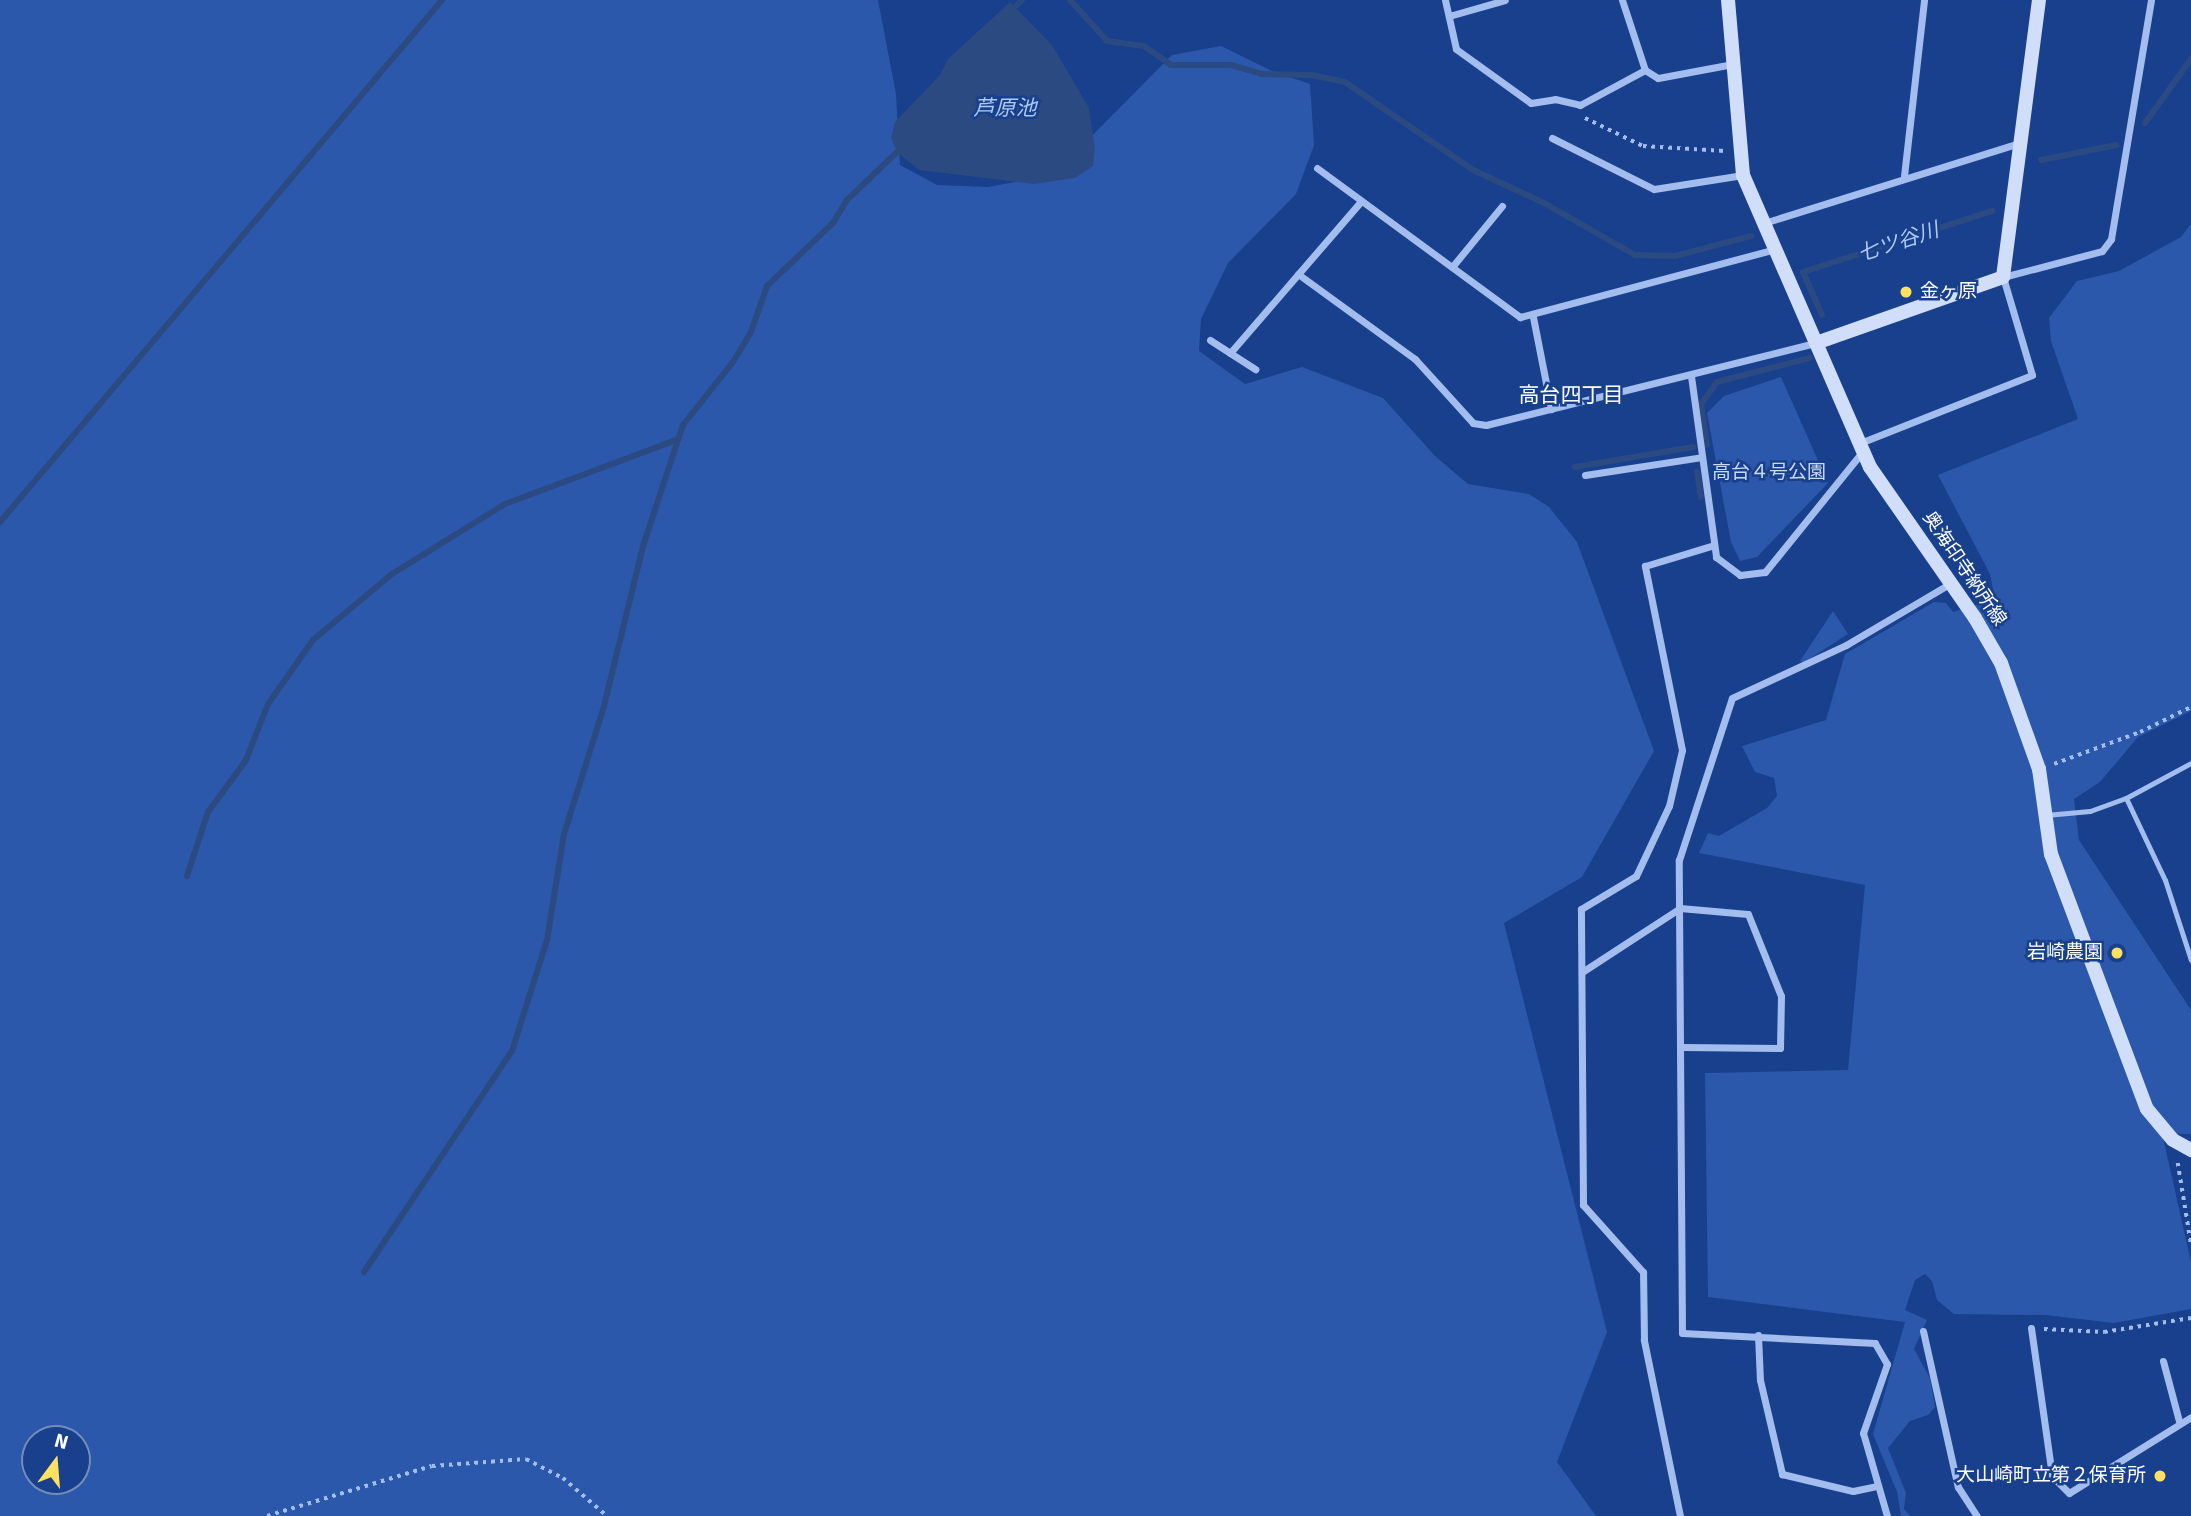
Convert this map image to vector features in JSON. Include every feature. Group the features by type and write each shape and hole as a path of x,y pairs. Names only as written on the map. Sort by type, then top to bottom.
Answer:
{"main road":[{"name":"奥海印寺納所線","path":"1728,0 1743,176 1862,447 2001,663 2039,769 2051,853 2147,1109 2173,1140 2191,1150"},
{"path":"1816,343 2003,276 2039,0"}],"street":[{"path":"1445,0 1455,48 1531,103 1555,99 1580,105 1645,70"},
{"path":"1449,16 1505,0"},
{"path":"1622,0 1645,70 1658,78 1733,64"},
{"path":"1904,176 1924,0"},
{"path":"1691,376 1716,557 1740,575 1765,572 1862,447 2032,374 2003,276 2102,251 2111,239 2151,0"},
{"path":"1552,138 1654,189 1743,176"},
{"path":"1764,223 1904,176 2020,143"},
{"path":"1317,168 1520,317 1533,317 1775,249"},
{"path":"1230,353 1361,201"},
{"path":"1452,267 1502,206"},
{"path":"1298,275 1415,359 1473,423 1486,425 1816,343"},
{"path":"1533,317 1551,409"},
{"path":"1210,340 1255,369"},
{"path":"1585,475 1702,457"},
{"path":"1680,1516 1644,1340 1643,1272 1583,1205 1581,909 1636,876 1669,806 1682,750 1645,566 1714,545"},
{"path":"1887,1516 1863,1433 1887,1364 1875,1343 1682,1333 1679,860 1732,698 1846,645 1951,583"},
{"path":"1582,972 1679,908 1748,914 1781,996 1780,1048 1681,1047"},
{"path":"2031,1328 2052,1475 2069,1493 2179,1421 2191,1416"},
{"path":"1923,1331 1958,1487 1977,1516"},
{"path":"1758,1335 1760,1380 1782,1474 1853,1491 1877,1486"},
{"path":"2164,1361 2179,1421"}],"lane":[{"path":"2046,815 2090,811 2126,798 2191,762"},
{"path":"2126,798 2165,880 2191,960"}],"path":[{"path":"1570,103 1576,114 1643,146 1741,152"},
{"path":"2039,769 2140,732 2191,707"},
{"path":"2173,1140 2191,1243"},
{"path":"2031,1328 2104,1332 2191,1318"},
{"path":"267,1516 432,1466 526,1460 563,1478 607,1516"}],"green space":[{"path":"0,0 878,0 896,94 900,165 937,185 988,187 1053,175 1172,55 1221,46 1272,71 1310,84 1314,145 1296,194 1228,263 1201,319 1199,351 1245,384 1302,367 1383,398 1435,456 1468,484 1529,494 1549,507 1577,542 1654,751 1582,877 1504,923 1607,1332 1557,1462 1596,1516 0,1516"},
{"path":"2191,224 2191,711 2138,737 2100,782 2074,799 2079,840 2191,1010 2191,1134 2162,1133 2191,1262 2191,1309 2114,1323 2045,1315 1954,1314 1937,1300 1932,1281 1925,1274 1915,1280 1905,1310 1927,1320 1914,1349 1930,1378 1935,1407 1928,1415 1910,1421 1888,1448 1906,1493 1904,1509 1910,1516 1901,1516 1897,1492 1873,1434 1905,1322 1708,1297 1705,1073 1848,1070 1865,885 1699,853 1708,833 1719,836 1767,808 1777,796 1774,778 1755,772 1742,746 1826,720 1845,654 1934,602 1946,603 1953,612 1995,599 1990,574 1938,475 2078,419 2051,341 2049,318 2077,281 2119,271 2181,237"},
{"name":"高台４号公園","path":"1781,377 1828,483 1757,557 1740,561 1731,542 1707,413 1724,396"},
{"path":"1833,611 1848,634 1803,663 1800,661"}],"water":[{"name":"芦原池","path":"1010,2 1052,45 1089,108 1095,149 1093,166 1075,178 1034,184 919,170 897,152 891,138 895,122 940,75 948,59"}],"waterway":[{"path":"0,522 442,0"},
{"path":"1017,5 1022,0"},
{"path":"1070,0 1107,41 1144,46 1171,65 1231,65 1262,74 1312,75 1345,82 1473,170 1544,203 1635,255 1675,256 1751,236"},
{"name":"七ツ谷川","path":"2145,123 2191,59"},
{"name":"七ツ谷川","path":"2041,160 2117,145"},
{"path":"364,1272 512,1051 547,940 564,834 604,706 643,546 683,425 733,362 751,332 767,286 833,223 847,200 897,152"},
{"name":"七ツ谷川","path":"1822,315 1803,272 1992,211"},
{"path":"1707,445 1701,404 1717,382 1810,358"},
{"path":"187,876 208,812 246,760 268,704 313,640 392,574 505,504 676,440"},
{"path":"1575,467 1693,447"},
{"path":"1697,472 1701,497"}],"place":[{"name":"金ヶ原","path":"1906,292"},
{"name":"岩崎農園","path":"2117,953"},
{"name":"大山崎町立第２保育所","path":"2160,1476"}],"district":[{"name":"高台四丁目","path":"1571,395"}]}
